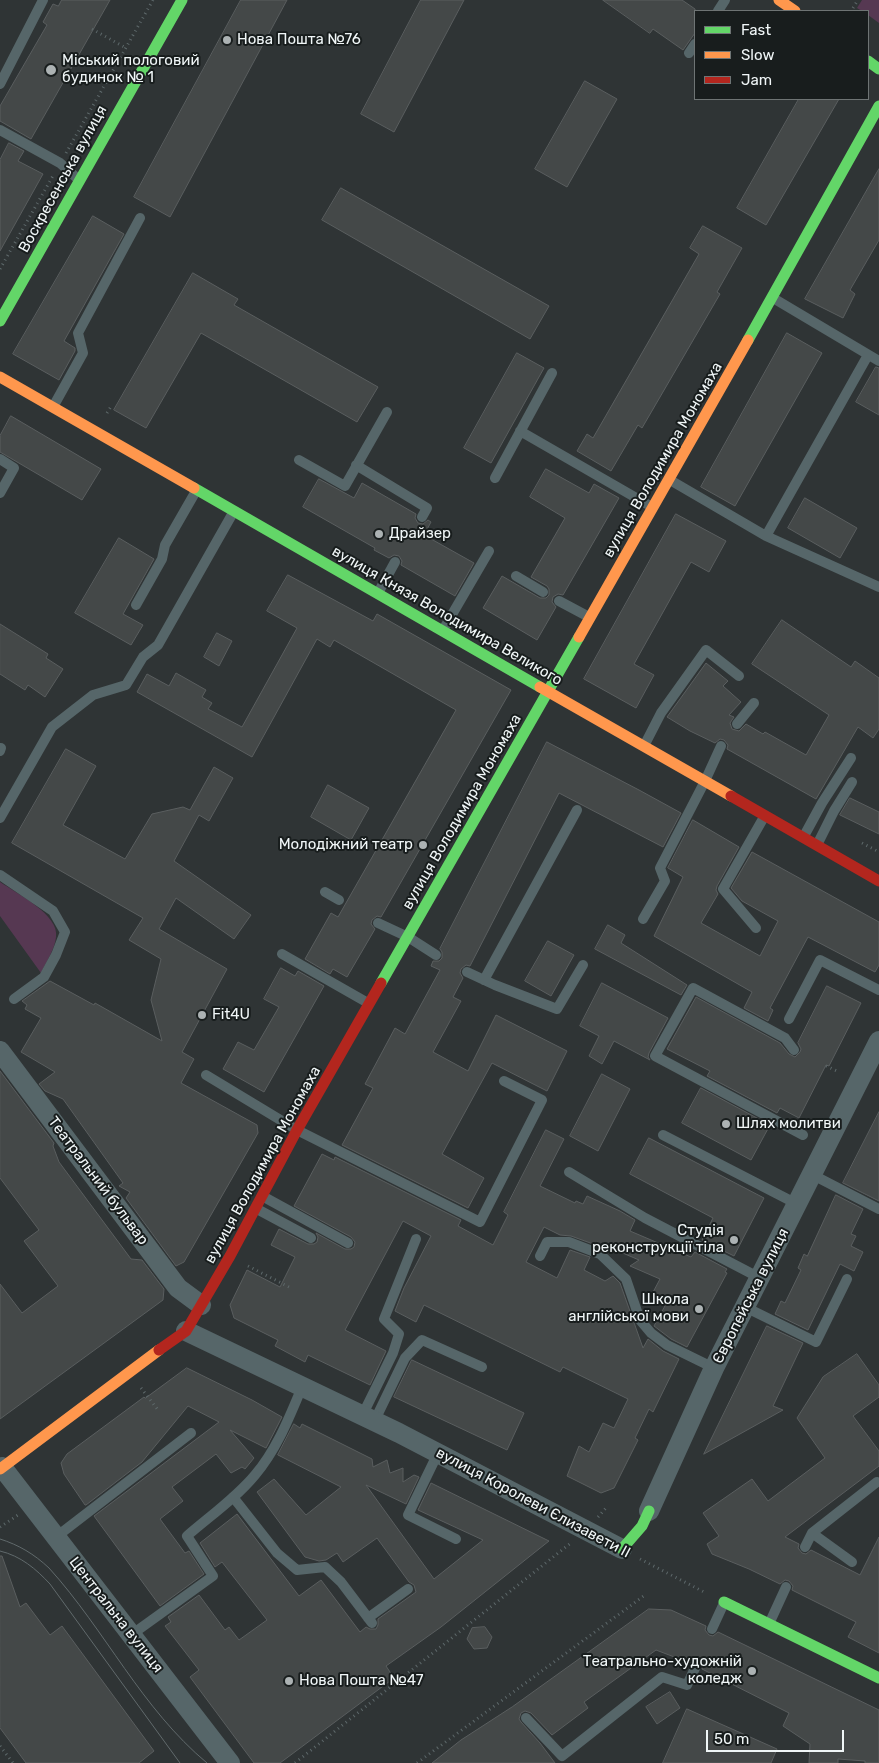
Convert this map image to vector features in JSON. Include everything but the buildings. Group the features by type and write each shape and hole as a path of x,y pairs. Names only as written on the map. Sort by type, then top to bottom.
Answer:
{"main road":[{"name":"Воскресенська вулиця","path":"0,321 182,0"},
{"path":"778,0 793,10"},
{"name":"вулиця Володимира Мономаха","path":"1,1468 129,1371 186,1331 230,1256 298,1130 773,298 879,106"},
{"name":"вулиця Князя Володимира Великого","path":"0,377 879,881"},
{"name":"Європейська вулиця","path":"622,1549 642,1526 649,1511"},
{"path":"724,1602 879,1678"}],"street":[{"name":"Європейська вулиця","path":"649,1511 714,1368 879,1041"},
{"name":"Театральний бульвар","path":"0,1050 178,1288 201,1305"},
{"name":"вулиця Королеви Єлизавети ІІ","path":"186,1331 438,1453 622,1549"},
{"name":"Центральна вулиця","path":"1,1468 230,1763"}],"lane":[{"path":"0,84 43,0"},
{"path":"689,53 694,46"},
{"path":"0,130 60,162 79,180"},
{"path":"53,407 83,353 78,333 140,218"},
{"path":"773,298 879,361"},
{"path":"766,536 868,354"},
{"path":"495,478 552,373"},
{"path":"299,460 345,486 387,412"},
{"path":"520,431 653,508"},
{"path":"0,459 14,468 0,493"},
{"path":"356,465 427,508 422,517"},
{"path":"669,480 766,536 879,586"},
{"path":"136,605 162,559 165,545 197,489"},
{"path":"0,818 52,727 92,695 126,685 143,657 158,645 234,510"},
{"path":"443,631 489,551"},
{"path":"378,594 395,562"},
{"path":"516,576 543,592"},
{"path":"559,601 590,617"},
{"path":"644,746 661,713 706,650 739,676"},
{"path":"737,724 754,703"},
{"path":"643,919 665,881 660,868 721,746"},
{"path":"803,837 851,758"},
{"path":"817,846 834,811 852,782"},
{"path":"484,980 577,810"},
{"path":"756,928 723,889 764,816"},
{"path":"0,874 53,911 65,932 56,956 44,977 14,999"},
{"path":"325,892 339,900"},
{"path":"378,922 408,937 436,955"},
{"path":"282,954 370,1004"},
{"path":"789,1019 820,960 879,990"},
{"path":"467,972 557,1008 582,965"},
{"path":"794,1050 785,1038 693,988 656,1056 803,1136"},
{"path":"206,1075 298,1130 480,1222 542,1100 504,1080"},
{"path":"663,1135 797,1204"},
{"path":"569,1172 645,1218 760,1278"},
{"path":"811,1174 879,1210"},
{"path":"263,1196 348,1243"},
{"path":"256,1208 311,1238"},
{"path":"368,1419 399,1334 384,1319 416,1239"},
{"path":"540,1256 547,1242 569,1242 600,1254 626,1279 640,1320 651,1333 667,1345 714,1368"},
{"path":"745,1307 816,1342 847,1279"},
{"path":"368,1419 406,1358 422,1340 482,1367"},
{"path":"131,1635 213,1576 187,1536 255,1475 277,1443 302,1387"},
{"path":"56,1537 192,1433"},
{"path":"438,1453 408,1515 456,1539"},
{"path":"805,1547 812,1534 877,1482"},
{"path":"235,1494 277,1553 297,1570 325,1567 341,1582 370,1621 408,1589"},
{"path":"812,1534 852,1562"},
{"path":"769,1624 786,1587"},
{"path":"712,1629 724,1602"},
{"path":"526,1718 562,1756 662,1677 687,1685 696,1666"}],"path":[{"path":"0,269 153,0"},
{"path":"853,8 858,0"},
{"path":"92,29 126,48"},
{"path":"107,414 112,405"},
{"path":"826,1066 837,1070"},
{"path":"230,1256 289,1287"},
{"path":"295,1763 587,1531 606,1508"},
{"name":"вулиця Королеви Єлизавети ІІ","path":"622,1549 724,1602"},
{"path":"417,1763 645,1595"},
{"path":"0,1746 13,1763"}],"shaded area":[{"path":"862,0 879,0 879,23 869,16 869,10 857,8"},
{"path":"0,882 36,905 51,921 55,929 54,946 41,973 0,916"}],"tram line":[{"path":"0,1539 26,1550 49,1568 88,1617 162,1718 207,1763"},
{"path":"0,1551 15,1556 28,1564 50,1584 180,1763"}],"traffic: fast":[{"path":"0,321 182,0"},
{"path":"869,62 879,69"},
{"path":"748,340 879,106"},
{"path":"194,488 540,687"},
{"path":"381,983 579,637"},
{"path":"622,1549 642,1526 649,1511"},
{"path":"724,1602 879,1678"}],"traffic: slow":[{"path":"779,0 794,10"},
{"path":"579,637 748,340"},
{"path":"0,377 194,488"},
{"path":"540,687 731,796"},
{"path":"0,1469 159,1350"}],"traffic: jam":[{"path":"731,796 879,881"},
{"path":"159,1350 186,1331 230,1256 297,1130 381,983"}],"place":[{"name":"Нова Пошта №76","path":"227,40"},
{"name":"Міський пологовий будинок № 1","path":"51,70"},
{"name":"Драйзер","path":"379,534"},
{"name":"Молодіжний театр","path":"423,845"},
{"name":"Fit4U","path":"202,1015"},
{"name":"Шлях молитви","path":"726,1124"},
{"name":"Студія реконструкції тіла","path":"734,1240"},
{"name":"Школа англійської мови","path":"699,1309"},
{"name":"Театрально-художній коледж","path":"752,1671"},
{"name":"Нова Пошта №47","path":"289,1681"}]}
